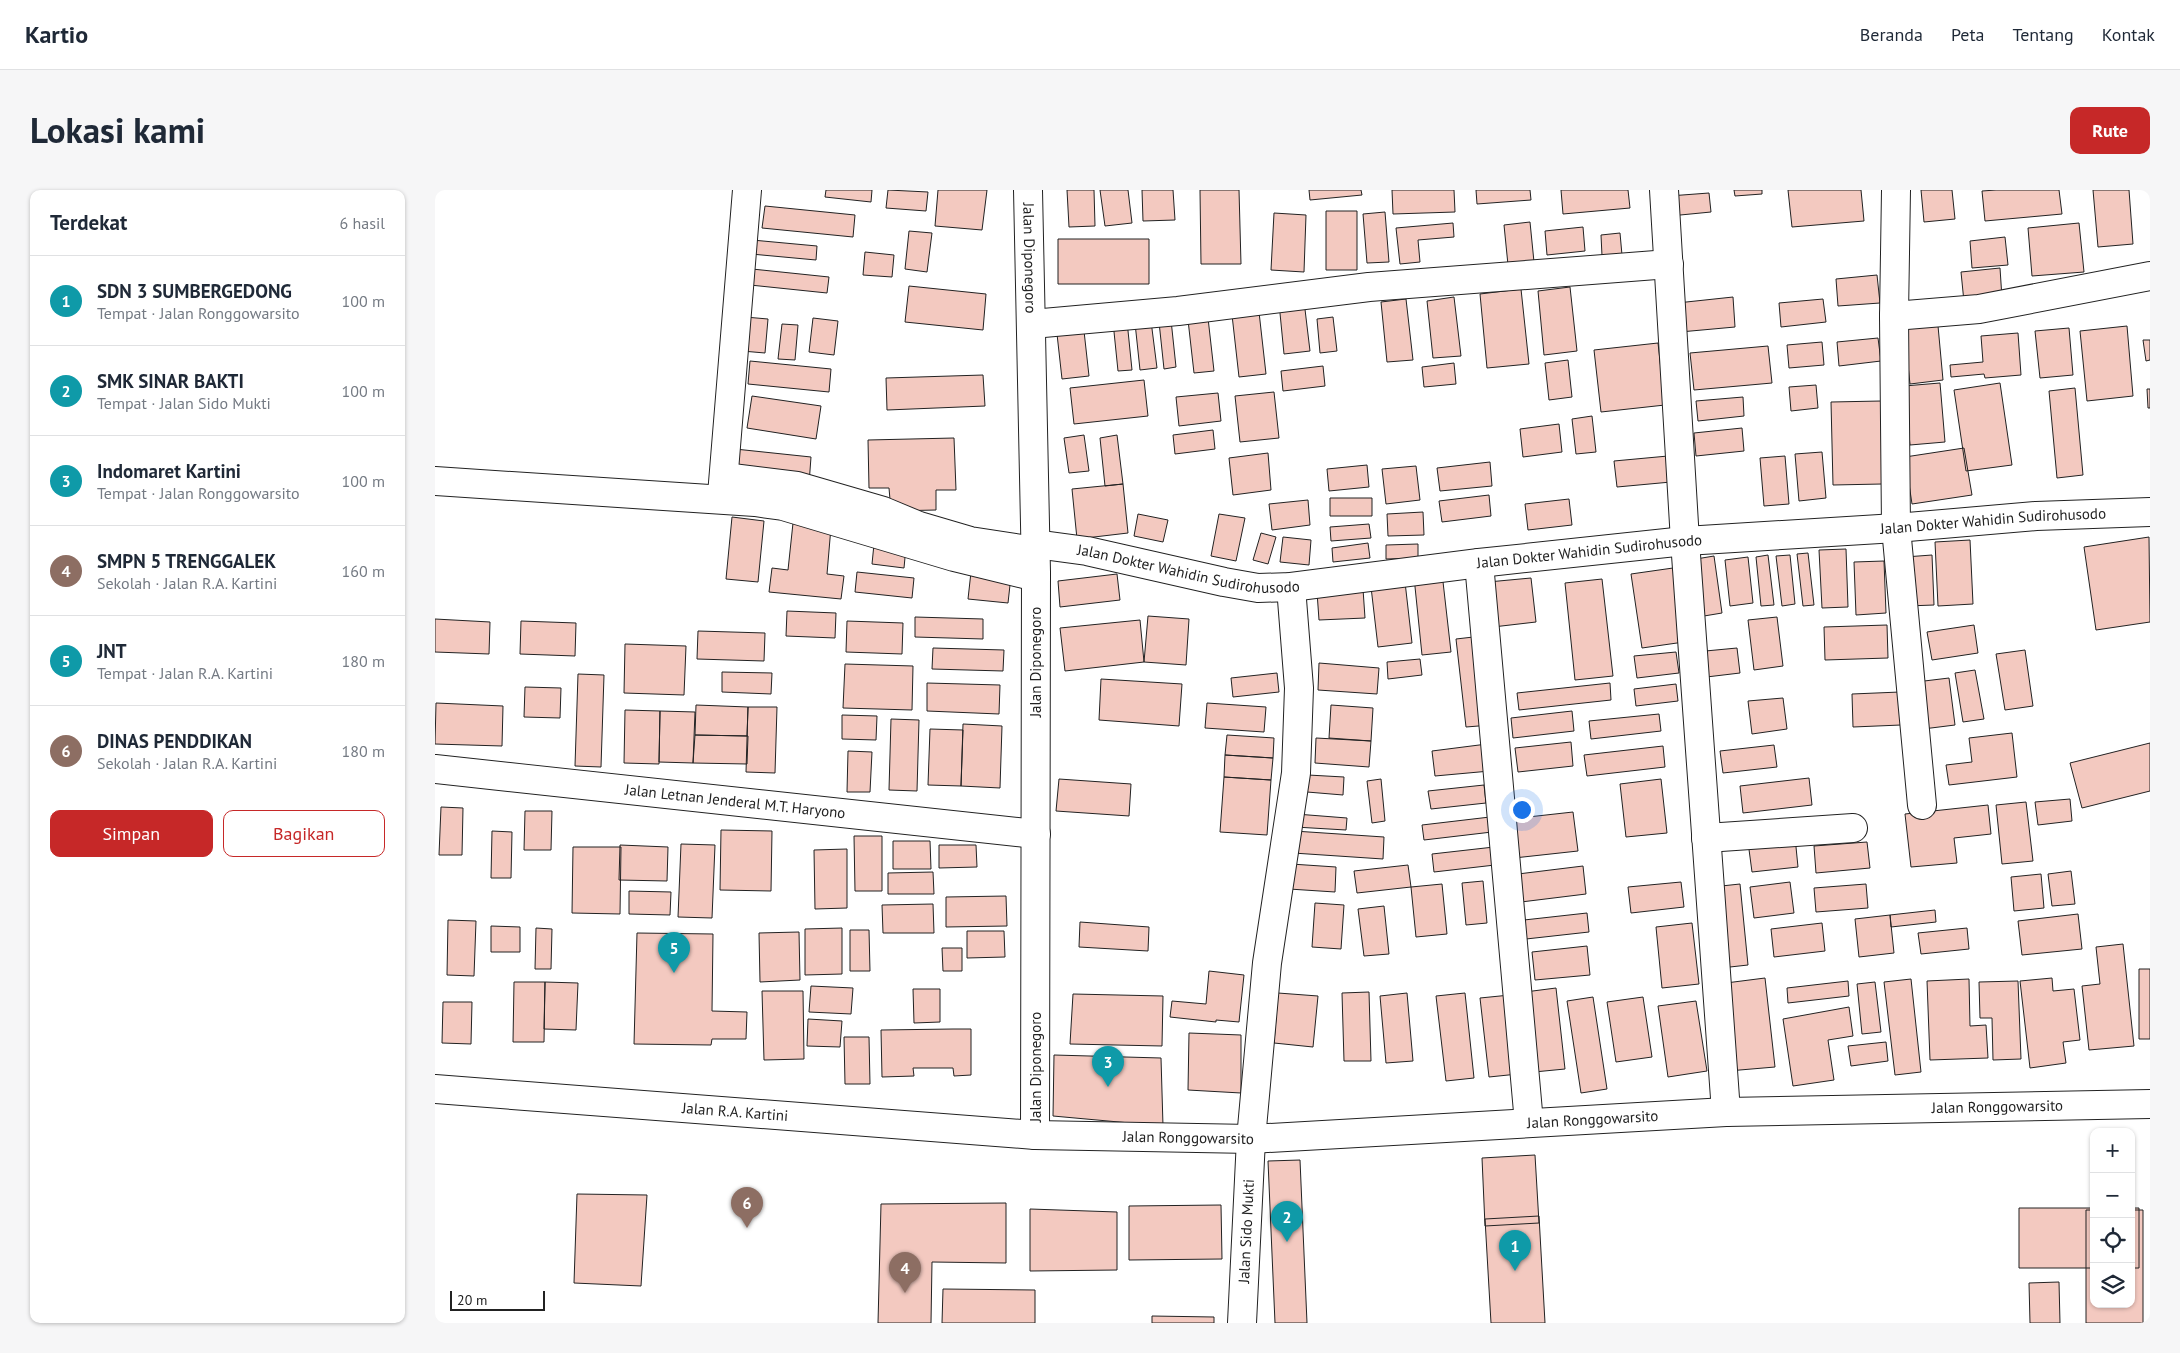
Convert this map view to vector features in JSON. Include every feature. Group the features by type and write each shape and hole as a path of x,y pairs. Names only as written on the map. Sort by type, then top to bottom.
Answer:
{"street":[{"path":"723,488 747,190"},
{"name":"Jalan Diponegoro","path":"1028,190 1035,560 1037,834 1035,1135"},
{"path":"1664,190 1685,541 1726,1112"},
{"path":"1896,190 1894,316 1896,528 1922,806"},
{"path":"1032,324 1178,311 1369,287 1669,264"},
{"path":"1894,316 1979,308 2150,276"},
{"name":"Jalan Dokter Wahidin Sudirohusodo","path":"435,481 723,488 797,486 883,511 919,526 1035,560 1087,551 1258,588 1291,587 1479,563 1685,541 1896,528 2036,516 2150,512"},
{"path":"1479,563 1529,1123"},
{"name":"Jalan Sido Mukti","path":"1242,1323 1251,1138 1267,962 1296,773 1299,688 1291,587"},
{"name":"Jalan Letnan Jenderal M.T. Haryono","path":"435,769 1037,834"},
{"path":"1706,838 1853,828"},
{"name":"Jalan R.A. Kartini","path":"435,1089 1035,1135"},
{"name":"Jalan Ronggowarsito","path":"1035,1135 1251,1138 1726,1112 2150,1104"}],"building":[{"path":"826,190 872,190 871,202 825,197"},
{"path":"888,190 928,192 926,211 886,208"},
{"path":"938,190 987,190 982,230 935,226"},
{"path":"1067,190 1094,190 1095,226 1069,227"},
{"path":"1100,190 1128,190 1132,223 1105,226"},
{"path":"1142,190 1173,190 1175,220 1143,221"},
{"path":"1200,190 1239,190 1241,264 1201,264"},
{"path":"1309,190 1361,190 1362,195 1310,200"},
{"path":"1392,190 1454,190 1455,212 1393,214"},
{"path":"1476,190 1530,190 1531,200 1477,204"},
{"path":"1561,190 1628,190 1630,208 1563,214"},
{"path":"1734,190 1762,190 1762,194 1735,196"},
{"path":"1788,190 1861,190 1864,221 1792,227"},
{"path":"1921,190 1952,190 1955,219 1924,222"},
{"path":"2059,190 2062,214 1985,221 1982,191"},
{"path":"2093,190 2129,190 2133,244 2098,247"},
{"path":"1709,193 1711,212 1670,216 1669,196"},
{"path":"765,206 855,215 853,237 762,228"},
{"path":"1326,211 1357,211 1357,270 1326,270"},
{"path":"1385,212 1389,262 1367,263 1363,214"},
{"path":"1274,213 1306,215 1304,272 1271,270"},
{"path":"1530,222 1534,262 1508,265 1504,225"},
{"path":"1453,223 1454,237 1418,240 1420,262 1400,264 1396,228"},
{"path":"2079,223 2084,272 2032,276 2028,228"},
{"path":"1583,227 1585,251 1547,255 1545,231"},
{"path":"909,231 932,233 927,272 905,269"},
{"path":"1620,233 1622,255 1602,256 1601,235"},
{"path":"2005,237 2008,265 1972,268 1970,241"},
{"path":"1058,239 1149,239 1149,284 1058,284"},
{"path":"752,240 817,246 816,260 751,254"},
{"path":"865,252 894,255 892,277 863,275"},
{"path":"2000,268 2002,298 1964,302 1961,272"},
{"path":"752,269 829,277 827,293 750,285"},
{"path":"1877,275 1880,303 1838,306 1836,279"},
{"path":"909,286 986,294 983,330 905,322"},
{"path":"1570,287 1577,351 1544,355 1538,291"},
{"path":"1521,289 1529,364 1487,368 1480,294"},
{"path":"1454,297 1461,356 1433,358 1427,301"},
{"path":"1733,297 1735,327 1680,332 1677,303"},
{"path":"1406,299 1413,360 1387,362 1381,302"},
{"path":"1823,299 1826,322 1781,327 1779,303"},
{"path":"1304,301 1310,351 1284,354 1279,303"},
{"path":"1259,312 1266,374 1239,377 1232,315"},
{"path":"1937,315 1943,380 1910,384 1903,319"},
{"path":"745,317 768,319 765,353 742,351"},
{"path":"1333,317 1337,351 1320,353 1317,319"},
{"path":"813,318 838,321 834,355 809,352"},
{"path":"1208,318 1214,371 1194,373 1188,320"},
{"path":"1171,320 1176,367 1164,369 1159,322"},
{"path":"1127,321 1132,370 1118,371 1113,322"},
{"path":"1151,321 1157,368 1140,370 1135,323"},
{"path":"1083,322 1089,376 1062,379 1056,325"},
{"path":"782,324 798,325 795,360 778,359"},
{"path":"2127,326 2133,396 2087,401 2080,331"},
{"path":"2069,328 2073,375 2040,378 2035,331"},
{"path":"2018,333 2021,375 1985,378 1984,374 1951,377 1950,365 1983,362 1981,336"},
{"path":"1878,338 1881,361 1839,366 1837,342"},
{"path":"2143,340 2150,340 2150,360 2146,361"},
{"path":"1822,342 1824,365 1789,368 1787,345"},
{"path":"1658,343 1665,405 1601,412 1594,350"},
{"path":"1768,346 1772,383 1694,390 1690,353"},
{"path":"1568,360 1572,397 1549,400 1545,363"},
{"path":"750,361 831,369 829,392 748,384"},
{"path":"1454,363 1456,384 1424,387 1422,367"},
{"path":"1323,366 1325,386 1283,391 1281,371"},
{"path":"983,375 985,406 887,410 886,378"},
{"path":"1144,380 1148,416 1074,424 1070,388"},
{"path":"1940,383 1945,442 1910,445 1904,386"},
{"path":"2000,383 2012,465 1966,471 1954,390"},
{"path":"1816,385 1818,408 1791,411 1789,387"},
{"path":"2075,388 2083,475 2057,478 2049,391"},
{"path":"2147,389 2150,389 2150,408 2148,408"},
{"path":"1274,392 1279,438 1240,442 1235,396"},
{"path":"1218,393 1221,421 1179,426 1176,397"},
{"path":"752,396 821,406 816,439 747,428"},
{"path":"1743,397 1744,416 1698,421 1696,401"},
{"path":"1881,401 1882,484 1833,485 1831,402"},
{"path":"1592,416 1596,452 1576,454 1572,419"},
{"path":"1559,424 1562,452 1523,457 1520,429"},
{"path":"1742,428 1744,451 1696,456 1694,433"},
{"path":"1213,430 1215,449 1175,454 1173,435"},
{"path":"1084,435 1089,471 1069,473 1064,438"},
{"path":"1117,435 1123,484 1105,486 1100,438"},
{"path":"954,438 956,490 936,490 936,510 891,511 889,488 869,488 868,440"},
{"path":"1964,448 1972,495 1912,504 1905,457"},
{"path":"735,449 811,457 809,484 732,476"},
{"path":"1822,452 1826,498 1799,501 1795,454"},
{"path":"1268,453 1271,490 1233,495 1229,458"},
{"path":"1668,456 1671,482 1617,487 1614,461"},
{"path":"1785,456 1789,504 1764,506 1760,458"},
{"path":"1490,462 1492,486 1440,491 1437,468"},
{"path":"1367,465 1369,487 1329,491 1327,469"},
{"path":"1416,466 1420,500 1386,504 1382,469"},
{"path":"1123,484 1128,533 1077,539 1072,489"},
{"path":"1489,495 1491,516 1442,522 1439,501"},
{"path":"1330,498 1372,498 1372,516 1330,516"},
{"path":"1569,499 1572,525 1528,530 1525,504"},
{"path":"1308,500 1310,525 1272,530 1269,504"},
{"path":"1423,512 1424,535 1388,536 1387,514"},
{"path":"1138,514 1168,520 1163,542 1134,536"},
{"path":"1219,514 1245,518 1236,561 1211,556"},
{"path":"732,517 764,521 758,582 726,579"},
{"path":"793,523 831,527 827,574 844,576 841,599 769,592 772,568 788,570"},
{"path":"1369,524 1371,538 1331,541 1330,527"},
{"path":"1261,533 1276,537 1268,564 1253,560"},
{"path":"1283,537 1311,540 1309,565 1280,562"},
{"path":"2149,537 2150,622 2096,630 2084,547"},
{"path":"1970,540 1973,604 1938,606 1935,542"},
{"path":"1368,543 1370,558 1333,562 1332,548"},
{"path":"874,544 906,547 904,568 872,564"},
{"path":"1418,544 1418,558 1386,559 1386,545"},
{"path":"1846,549 1848,607 1822,608 1819,550"},
{"path":"1808,553 1814,605 1803,606 1797,554"},
{"path":"1768,555 1774,605 1761,606 1756,557"},
{"path":"1790,555 1795,604 1782,606 1776,556"},
{"path":"1932,555 1934,605 1907,606 1905,557"},
{"path":"1714,556 1722,613 1698,617 1690,560"},
{"path":"1748,557 1753,603 1730,606 1725,560"},
{"path":"1884,561 1886,613 1856,615 1854,562"},
{"path":"1673,568 1684,642 1642,648 1631,574"},
{"path":"857,572 914,578 912,598 855,592"},
{"path":"971,572 1011,576 1008,603 968,599"},
{"path":"1442,573 1451,652 1422,655 1414,577"},
{"path":"1117,574 1120,600 1060,607 1058,581"},
{"path":"1531,578 1536,622 1493,627 1488,582"},
{"path":"1602,579 1613,676 1575,680 1565,583"},
{"path":"1405,582 1412,643 1378,647 1371,587"},
{"path":"1363,589 1365,618 1319,620 1317,592"},
{"path":"787,611 836,613 835,638 786,636"},
{"path":"1148,616 1189,619 1186,665 1144,662"},
{"path":"915,617 983,619 983,639 915,637"},
{"path":"1777,617 1783,666 1754,670 1748,620"},
{"path":"435,619 490,622 489,654 435,652"},
{"path":"1140,620 1144,662 1065,671 1060,628"},
{"path":"521,621 576,623 575,656 520,654"},
{"path":"847,621 903,623 902,654 846,652"},
{"path":"1887,625 1888,658 1825,660 1824,627"},
{"path":"1974,625 1978,653 1932,660 1927,632"},
{"path":"698,631 765,633 764,661 697,659"},
{"path":"1482,636 1491,725 1466,727 1456,639"},
{"path":"625,644 686,646 684,695 624,693"},
{"path":"933,648 1004,650 1003,671 932,669"},
{"path":"1737,648 1740,673 1698,678 1695,652"},
{"path":"2025,650 2033,706 2005,710 1996,654"},
{"path":"1676,652 1679,673 1637,678 1634,656"},
{"path":"1420,659 1422,675 1388,679 1387,662"},
{"path":"1319,663 1379,668 1377,694 1318,690"},
{"path":"845,664 913,666 912,710 843,708"},
{"path":"1975,670 1984,719 1963,722 1955,673"},
{"path":"722,672 772,673 771,694 722,692"},
{"path":"1277,673 1279,692 1233,697 1231,678"},
{"path":"578,674 604,675 601,767 575,766"},
{"path":"1949,678 1955,725 1923,729 1916,682"},
{"path":"1101,679 1182,684 1179,726 1099,720"},
{"path":"927,683 1000,685 999,714 927,711"},
{"path":"1610,683 1611,700 1519,710 1517,693"},
{"path":"1676,684 1678,701 1636,706 1634,689"},
{"path":"525,687 561,688 560,718 524,717"},
{"path":"1900,692 1901,725 1853,727 1852,694"},
{"path":"1783,698 1787,729 1752,734 1748,701"},
{"path":"436,703 503,706 502,746 435,744"},
{"path":"1207,703 1266,707 1264,732 1205,728"},
{"path":"696,705 748,707 747,736 695,735"},
{"path":"1331,705 1373,708 1371,741 1329,738"},
{"path":"748,707 777,707 775,773 746,772"},
{"path":"625,710 660,711 659,764 624,763"},
{"path":"660,711 695,712 693,763 659,762"},
{"path":"1572,711 1574,731 1513,738 1511,718"},
{"path":"1659,714 1661,731 1591,739 1589,721"},
{"path":"842,715 877,716 876,740 842,739"},
{"path":"891,719 919,720 917,791 889,790"},
{"path":"963,724 1002,726 1000,788 961,786"},
{"path":"930,729 963,730 961,786 928,785"},
{"path":"2012,733 2017,777 1949,785 1946,765 1972,762 1969,738"},
{"path":"695,735 748,736 747,764 693,763"},
{"path":"1227,735 1274,738 1273,758 1225,755"},
{"path":"1316,738 1371,741 1369,767 1315,763"},
{"path":"1571,742 1573,766 1518,772 1515,748"},
{"path":"2150,743 2150,791 2082,808 2070,763"},
{"path":"1487,744 1490,771 1435,776 1432,751"},
{"path":"1774,745 1777,767 1723,773 1720,751"},
{"path":"1663,746 1665,767 1587,776 1584,755"},
{"path":"848,751 872,752 870,792 847,792"},
{"path":"1225,755 1273,758 1271,780 1224,777"},
{"path":"1308,775 1344,777 1343,795 1307,792"},
{"path":"1224,777 1271,780 1267,835 1220,832"},
{"path":"1809,778 1812,805 1743,813 1740,786"},
{"path":"1059,779 1131,784 1129,816 1056,811"},
{"path":"1381,779 1385,821 1372,823 1367,781"},
{"path":"1661,779 1667,833 1626,837 1620,784"},
{"path":"1484,785 1486,803 1431,809 1428,791"},
{"path":"2070,799 2072,821 2038,825 2035,802"},
{"path":"2026,802 2033,861 2002,864 1996,805"},
{"path":"1988,805 1991,834 1954,838 1957,863 1911,867 1905,814"},
{"path":"441,807 463,808 462,855 439,855"},
{"path":"525,811 552,811 551,850 524,850"},
{"path":"1573,812 1578,851 1514,858 1510,819"},
{"path":"1296,814 1347,818 1346,830 1295,827"},
{"path":"1490,817 1492,832 1424,840 1422,825"},
{"path":"721,830 772,831 771,891 720,890"},
{"path":"492,831 512,832 511,878 491,878"},
{"path":"1294,831 1384,837 1383,859 1293,853"},
{"path":"854,836 882,836 882,891 855,891"},
{"path":"1795,837 1798,867 1752,872 1748,842"},
{"path":"893,841 930,841 931,869 893,869"},
{"path":"1867,842 1870,868 1816,873 1814,846"},
{"path":"681,844 715,845 712,918 678,917"},
{"path":"620,845 668,847 667,881 619,880"},
{"path":"939,845 976,845 977,867 939,868"},
{"path":"573,847 621,847 620,914 572,913"},
{"path":"1494,847 1495,865 1434,872 1432,854"},
{"path":"847,849 847,908 815,909 814,850"},
{"path":"1291,864 1336,867 1335,892 1289,889"},
{"path":"1408,865 1411,887 1357,893 1354,871"},
{"path":"1583,866 1586,894 1521,902 1518,874"},
{"path":"2071,871 2075,904 2052,906 2048,874"},
{"path":"933,872 934,894 888,894 888,873"},
{"path":"2041,874 2044,908 2014,911 2011,877"},
{"path":"1483,881 1487,923 1466,925 1462,883"},
{"path":"1681,882 1684,907 1631,913 1628,887"},
{"path":"1790,882 1794,913 1754,918 1750,887"},
{"path":"1442,884 1447,934 1416,937 1411,887"},
{"path":"1740,884 1748,965 1721,968 1712,887"},
{"path":"1866,884 1868,908 1816,912 1814,888"},
{"path":"629,891 671,892 670,915 629,914"},
{"path":"1006,896 1007,926 946,927 946,897"},
{"path":"1315,903 1344,905 1341,949 1312,947"},
{"path":"933,904 934,933 883,933 882,905"},
{"path":"1384,906 1389,954 1364,956 1358,909"},
{"path":"1935,910 1936,922 1891,927 1890,915"},
{"path":"1587,913 1589,932 1526,939 1524,920"},
{"path":"2078,914 2082,949 2022,955 2018,921"},
{"path":"1890,915 1894,953 1859,957 1855,919"},
{"path":"448,920 476,921 474,976 447,975"},
{"path":"1080,922 1149,927 1148,951 1079,947"},
{"path":"1692,923 1699,984 1662,988 1656,927"},
{"path":"1822,923 1825,951 1774,957 1771,929"},
{"path":"491,926 520,927 520,952 491,952"},
{"path":"536,928 552,929 551,969 535,969"},
{"path":"842,928 842,974 805,975 805,929"},
{"path":"1967,928 1969,949 1921,954 1918,933"},
{"path":"850,930 869,930 870,971 850,971"},
{"path":"967,931 1004,931 1005,957 967,958"},
{"path":"799,932 800,980 760,982 759,933"},
{"path":"637,933 713,934 712,1011 747,1012 746,1039 712,1039 711,1045 634,1044"},
{"path":"2123,944 2134,1046 2089,1050 2082,986 2100,984 2096,947"},
{"path":"1587,946 1590,975 1535,980 1532,952"},
{"path":"942,948 962,948 962,971 943,971"},
{"path":"2139,969 2150,969 2150,1039 2139,1039"},
{"path":"1209,971 1244,975 1239,1022 1216,1020 1216,1022 1170,1017 1172,1001 1206,1004"},
{"path":"1765,978 1775,1067 1728,1071 1718,984"},
{"path":"2052,978 2053,991 2074,989 2080,1040 2063,1042 2066,1063 2030,1068 2020,981"},
{"path":"1911,979 1921,1072 1895,1075 1884,982"},
{"path":"1969,979 1970,1026 1986,1025 1988,1058 1930,1060 1927,981"},
{"path":"1848,981 1849,996 1788,1003 1787,988"},
{"path":"2018,981 2021,1059 1993,1060 1992,1018 1980,1018 1979,982"},
{"path":"514,982 545,982 544,1042 513,1042"},
{"path":"545,982 578,983 576,1030 544,1029"},
{"path":"1875,982 1881,1032 1862,1034 1857,984"},
{"path":"811,986 853,988 851,1014 809,1012"},
{"path":"1556,988 1565,1069 1534,1072 1525,992"},
{"path":"913,989 940,989 940,1022 914,1023"},
{"path":"762,991 803,991 804,1059 764,1060"},
{"path":"1369,992 1371,1061 1344,1061 1342,993"},
{"path":"1278,993 1318,996 1313,1047 1274,1043"},
{"path":"1407,993 1413,1061 1386,1063 1380,996"},
{"path":"1465,993 1474,1078 1446,1081 1436,996"},
{"path":"1073,994 1163,996 1162,1046 1070,1044"},
{"path":"1510,995 1518,1074 1489,1077 1480,998"},
{"path":"1593,997 1607,1089 1581,1093 1567,1001"},
{"path":"1643,997 1652,1057 1616,1062 1607,1002"},
{"path":"1696,1001 1707,1071 1668,1077 1658,1006"},
{"path":"443,1002 472,1002 471,1044 442,1043"},
{"path":"1849,1007 1853,1036 1828,1040 1834,1080 1793,1086 1783,1019"},
{"path":"808,1019 842,1021 840,1047 807,1046"},
{"path":"971,1029 971,1075 954,1076 953,1068 913,1068 914,1076 882,1077 881,1030"},
{"path":"1189,1033 1241,1035 1241,1093 1188,1090"},
{"path":"844,1037 869,1037 870,1084 845,1084"},
{"path":"1886,1042 1888,1061 1851,1066 1848,1046"},
{"path":"1054,1055 1161,1058 1163,1126 1053,1116"},
{"path":"1535,1155 1539,1223 1485,1226 1482,1158"},
{"path":"1300,1160 1307,1323 1275,1323 1268,1161"},
{"path":"577,1194 647,1195 641,1286 574,1283"},
{"path":"1006,1203 1006,1263 932,1262 931,1323 878,1323 881,1204"},
{"path":"1221,1205 1222,1259 1129,1260 1129,1206"},
{"path":"2019,1208 2090,1208 2090,1268 2019,1268"},
{"path":"2135,1208 2139,1208 2139,1268 2135,1268"},
{"path":"1030,1209 1117,1212 1117,1270 1030,1271"},
{"path":"2086,1210 2090,1210 2090,1308 2135,1308 2135,1210 2143,1210 2143,1323 2086,1323"},
{"path":"1539,1216 1545,1323 1491,1323 1485,1219"},
{"path":"2059,1282 2060,1323 2030,1323 2029,1283"},
{"path":"943,1289 1035,1290 1035,1323 942,1323"},
{"path":"1152,1316 1214,1317 1214,1323 1152,1323"}],"place":[{"name":"JNT","path":"674,973"},
{"name":"Indomaret Kartini","path":"1108,1087"},
{"name":"DINAS PENDDIKAN","path":"747,1228"},
{"name":"SMK SINAR BAKTI","path":"1287,1242"},
{"name":"SDN 3 SUMBERGEDONG","path":"1515,1271"},
{"name":"SMPN 5 TRENGGALEK","path":"905,1293"}]}
